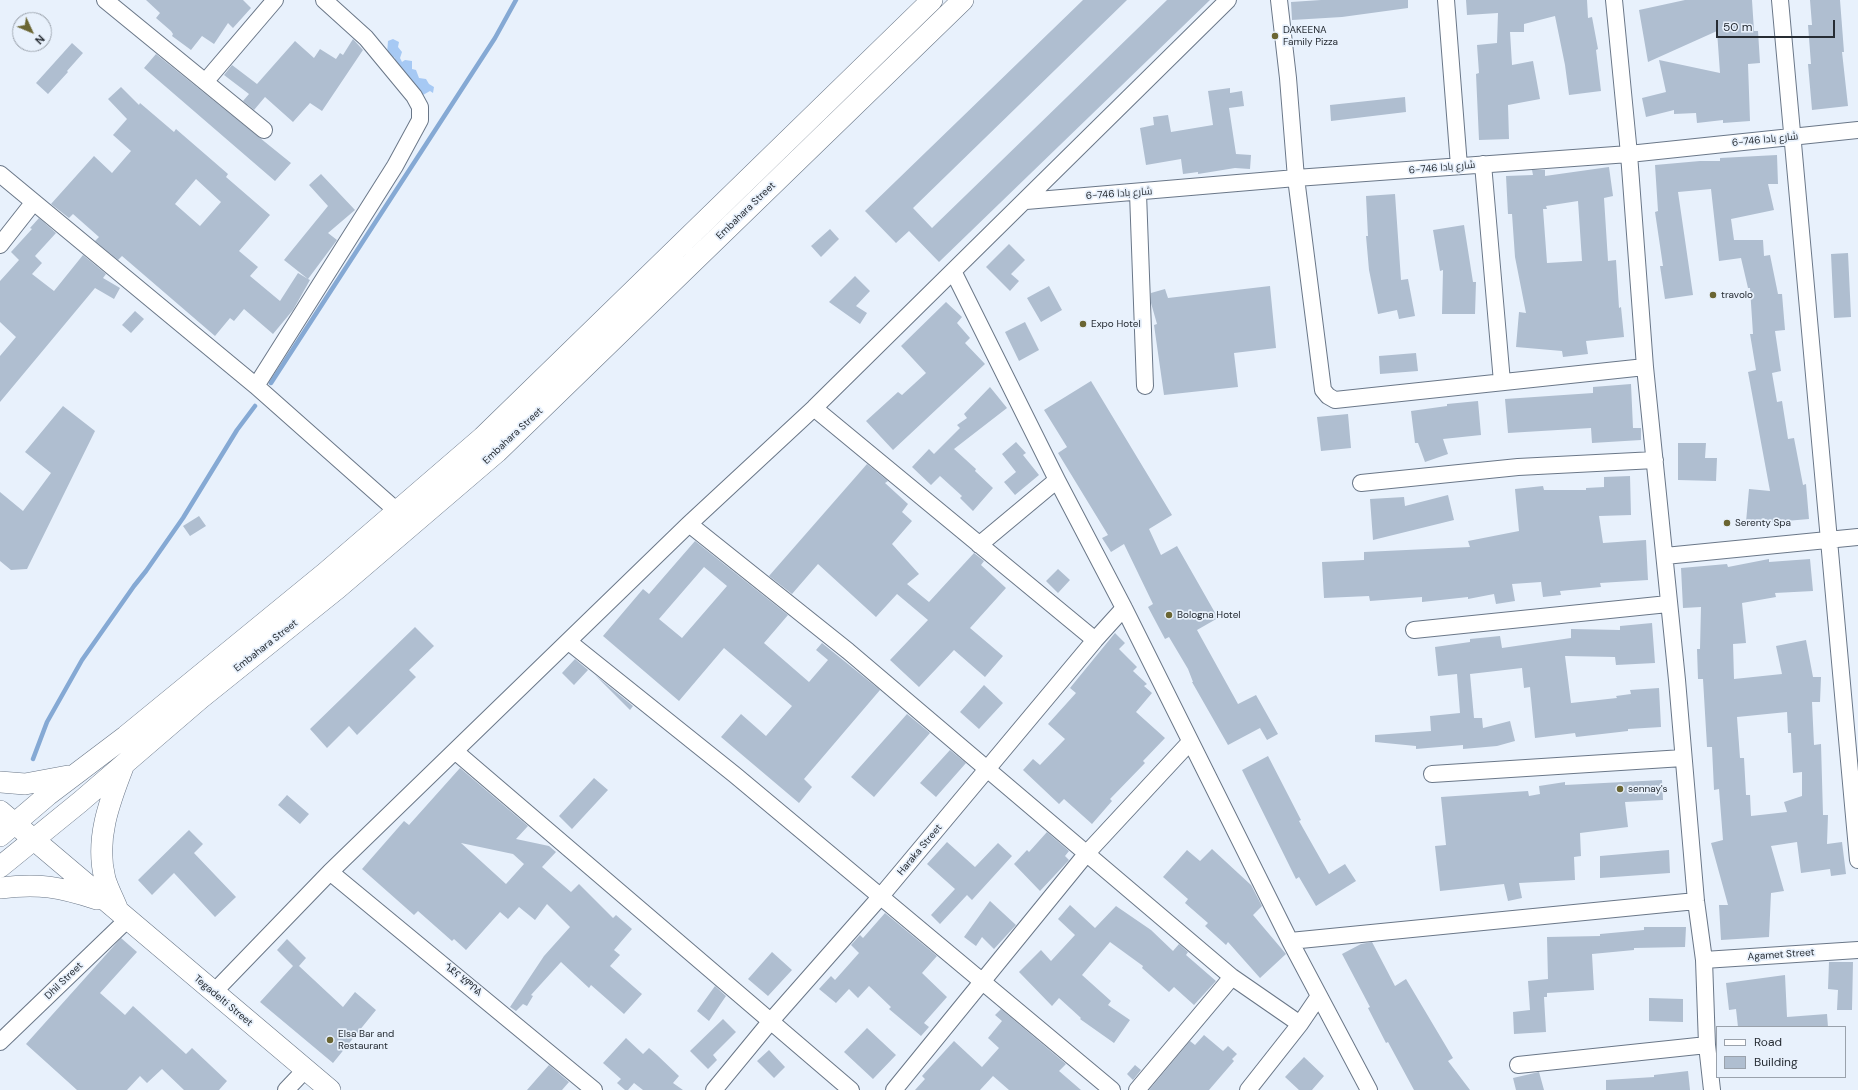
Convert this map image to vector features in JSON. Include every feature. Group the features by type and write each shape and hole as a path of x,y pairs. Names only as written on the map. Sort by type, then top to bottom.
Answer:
{"main road":[{"name":"Embahara Street","path":"5,823 76,774 126,736 286,606 483,437 932,0"},
{"name":"Embahara Street","path":"0,867 80,802 201,698 333,592 502,447 963,0"},
{"path":"118,911 106,880 102,864 102,841 109,805 126,762"},
{"path":"0,782 25,784 76,774"},
{"name":"Tegadelti Street","path":"5,823 34,840 330,1090"},
{"path":"0,888 24,885 47,885 69,890 118,911"}],"street":[{"path":"204,82 275,0"},
{"path":"256,386 395,166 420,120 420,107 414,96 401,79 366,38 324,0"},
{"path":"214,992 330,872 456,752 689,524 814,408 1026,201 1228,0"},
{"path":"1279,0 1288,78 1296,178 1323,390 1328,396 1335,400 1645,367"},
{"path":"1446,0 1459,166"},
{"path":"1614,0 1629,154 1645,367 1665,556 1668,604 1696,901 1704,960 1707,1045 1712,1090"},
{"path":"1780,0 1858,860"},
{"path":"116,3 204,82 264,130"},
{"name":"شارع بادا 746-6","path":"1026,201 1138,193 1296,178 1629,154 1858,130"},
{"path":"1483,164 1502,382"},
{"path":"0,174 33,203 256,386 396,511 413,524"},
{"path":"1138,193 1145,386"},
{"path":"0,245 33,203"},
{"path":"953,271 1057,480 1124,608 1290,941 1369,1090"},
{"path":"814,408 1096,640"},
{"path":"1361,483 1518,467 1655,460"},
{"path":"979,545 1057,480"},
{"path":"689,524 848,651 989,769 1232,977 1300,1024"},
{"path":"1665,556 1858,537"},
{"path":"1414,630 1668,604"},
{"name":"Haraka Street","path":"714,1090 770,1022 881,896 1124,608"},
{"path":"569,642 735,775 1112,1090"},
{"path":"894,1090 1087,853 1190,742"},
{"path":"456,752 851,1090"},
{"path":"1432,774 1683,758"},
{"name":"ጎደና ሂምቦል","path":"330,872 594,1090"},
{"path":"1290,941 1696,901"},
{"name":"Dhil Street","path":"0,1042 118,911"},
{"name":"Agamet Street","path":"1704,960 1858,950"},
{"path":"1137,1090 1232,977"},
{"path":"1248,1090 1300,1024 1319,996"},
{"path":"1518,1065 1707,1045"},
{"path":"286,1090 305,1070"}],"shaded area":[{"path":"393,39 399,42 398,47 402,52 400,58 402,62 405,60 412,61 412,69 416,70 419,78 426,79 429,84 434,87 433,93 430,91 423,95 419,92 395,61 395,58 387,54 388,41"}],"building":[{"path":"146,0 243,0 251,8 233,28 228,23 214,44 202,36 191,50 172,36 173,34 171,31 156,18 160,13"},
{"path":"1083,0 1127,0 913,208 932,228 1167,0 1210,0 939,262 909,231 896,243 865,211"},
{"path":"1321,0 1408,0 1408,8 1342,17 1292,20 1291,2"},
{"path":"1466,0 1587,0 1588,18 1592,17 1598,49 1596,50 1601,91 1569,95 1565,65 1555,16 1524,24 1524,32 1510,32 1512,65 1533,61 1540,99 1508,105 1509,139 1479,140 1476,74 1479,73 1477,45 1497,43 1498,13 1467,15"},
{"path":"1685,0 1752,0 1754,31 1758,31 1760,63 1748,64 1750,121 1723,123 1723,120 1697,123 1696,113 1674,114 1674,110 1646,117 1642,98 1666,92 1659,60 1720,73 1717,31 1648,62 1639,10"},
{"path":"1810,0 1840,0 1844,52 1842,52 1848,106 1812,110 1808,64 1811,64 1808,25 1812,25"},
{"path":"353,39 363,50 322,111 310,103 293,122 265,97 254,110 243,101 249,94 224,75 232,65 257,84 295,41 314,58 320,49 336,59 340,53 343,55"},
{"path":"72,43 83,53 48,94 36,83"},
{"path":"156,54 291,163 275,181 144,68"},
{"path":"121,87 139,105 140,103 174,132 176,129 228,174 226,177 270,215 239,251 258,267 250,276 280,301 298,273 310,280 293,310 273,334 244,309 234,321 230,318 215,336 122,256 118,260 95,241 99,237 73,214 69,218 51,204 94,156 112,173 131,151 113,135 127,119 108,99","holes":["196,179 221,202 200,226 175,204"]},
{"path":"1230,88 1230,93 1242,91 1244,106 1229,108 1236,154 1251,155 1250,169 1235,168 1198,174 1198,172 1183,174 1181,159 1146,165 1140,128 1154,125 1153,117 1168,115 1171,132 1213,125 1208,91"},
{"path":"1405,97 1406,112 1331,121 1330,105"},
{"path":"1777,155 1778,184 1768,184 1774,210 1731,219 1734,240 1763,240 1764,256 1770,255 1778,294 1782,294 1785,330 1775,331 1781,371 1772,373 1777,402 1782,401 1788,439 1794,438 1803,485 1806,484 1809,519 1763,523 1746,522 1749,489 1770,491 1748,372 1756,370 1750,334 1753,334 1750,288 1748,288 1741,258 1719,261 1711,189 1678,192 1693,295 1665,299 1660,266 1663,266 1655,212 1658,211 1655,165 1700,161 1720,161 1720,158"},
{"path":"1609,167 1613,196 1604,198 1608,261 1616,260 1619,308 1621,307 1624,337 1586,341 1588,354 1563,357 1562,351 1516,347 1519,312 1526,313 1515,257 1512,214 1508,214 1506,176 1533,175 1532,170 1545,170 1545,176","holes":["1578,201 1582,261 1547,263 1543,209 1547,209 1546,206"]},
{"path":"321,174 355,210 328,233 337,240 308,279 284,260 328,206 309,185"},
{"path":"1395,194 1401,280 1408,279 1415,316 1399,319 1397,310 1378,314 1369,270 1366,236 1368,236 1366,196"},
{"path":"39,218 56,233 35,256 42,263 32,274 54,291 83,255 106,274 103,278 120,288 114,299 95,288 0,402 0,356 16,337 0,322 0,281 19,260 11,252 32,229 30,228"},
{"path":"1464,225 1473,282 1476,282 1475,314 1442,314 1443,270 1440,271 1433,230"},
{"path":"830,229 839,239 821,257 811,246"},
{"path":"1009,244 1025,260 1011,274 1019,281 1010,291 986,267"},
{"path":"1848,253 1851,317 1834,318 1831,254"},
{"path":"855,276 870,291 856,306 867,313 860,324 829,302"},
{"path":"1049,286 1062,310 1041,322 1027,298"},
{"path":"1270,286 1276,348 1234,353 1238,387 1164,395 1154,325 1157,324 1151,303 1151,293 1165,289 1168,298"},
{"path":"946,302 962,317 957,323 970,338 965,343 985,364 893,450 866,421 898,392 902,395 926,373 901,346"},
{"path":"135,311 144,319 131,333 122,325"},
{"path":"1025,322 1039,350 1019,361 1005,332"},
{"path":"1416,353 1418,371 1380,374 1379,356"},
{"path":"1091,381 1172,515 1149,529 1161,555 1177,546 1218,618 1197,630 1238,704 1256,695 1278,734 1267,740 1260,728 1228,745 1192,682 1188,669 1169,637 1165,639 1148,607 1153,604 1124,544 1111,552 1102,538 1108,535 1058,453 1067,447 1044,410"},
{"path":"1631,384 1633,428 1641,428 1641,440 1592,443 1591,428 1508,433 1505,399 1593,393 1593,387"},
{"path":"990,387 1007,408 954,449 976,469 975,471 993,488 973,511 960,498 962,496 940,476 931,485 912,467 929,449 934,454 960,428 957,425 967,418 964,414"},
{"path":"1478,401 1481,435 1443,439 1448,454 1425,462 1418,443 1415,443 1411,411 1447,406 1447,404"},
{"path":"63,406 95,431 27,569 11,570 0,561 0,492 23,511 51,473 25,452"},
{"path":"1348,414 1351,448 1321,451 1317,417"},
{"path":"1016,442 1026,453 1023,455 1039,475 1015,495 1004,482 1016,472 1002,454"},
{"path":"1678,443 1706,443 1705,458 1717,458 1716,481 1678,480"},
{"path":"867,464 888,481 885,483 908,504 902,512 912,521 892,544 919,574 907,584 929,602 974,553 984,561 981,565 1006,588 970,628 1003,656 985,677 954,650 919,687 890,660 928,620 897,594 876,617 818,564 792,594 769,576"},
{"path":"1630,476 1631,515 1599,516 1603,543 1646,540 1648,580 1600,583 1601,587 1560,591 1561,595 1543,597 1541,582 1512,584 1515,601 1496,604 1494,594 1468,599 1468,597 1422,602 1422,597 1370,601 1369,596 1324,598 1322,562 1364,560 1364,552 1470,547 1468,541 1519,531 1515,489 1543,486 1544,490 1586,490 1586,488 1604,487 1604,477"},
{"path":"1448,495 1454,520 1373,540 1370,499 1404,497 1405,506"},
{"path":"199,516 206,526 190,536 183,526"},
{"path":"695,541 788,615 764,643 809,682 828,660 816,650 822,643 880,690 804,779 812,787 799,803 721,737 741,714 766,736 792,706 724,648 679,701 603,636 643,589 649,594","holes":["704,567 727,586 682,638 659,619"]},
{"path":"1769,559 1769,562 1810,559 1813,591 1775,593 1776,597 1742,603 1746,643 1733,644 1734,679 1782,674 1776,646 1806,640 1813,677 1821,677 1820,702 1812,702 1814,745 1821,744 1823,815 1828,815 1827,844 1842,842 1846,874 1831,876 1830,869 1801,873 1797,842 1771,846 1784,891 1771,893 1769,937 1721,940 1719,905 1728,905 1711,843 1723,840 1719,789 1714,790 1712,747 1707,747 1703,679 1698,679 1697,649 1700,649 1701,607 1683,608 1681,568 1727,564 1728,567","holes":["1787,712 1788,733 1791,733 1793,773 1802,772 1802,796 1784,802 1787,812 1751,816 1750,795 1746,795 1744,758 1740,758 1737,717"]},
{"path":"1058,569 1070,580 1058,593 1046,581"},
{"path":"1652,623 1655,663 1616,665 1615,657 1565,656 1571,703 1617,698 1616,696 1631,694 1630,690 1659,688 1661,727 1628,729 1628,731 1576,737 1575,733 1535,738 1530,687 1524,688 1522,668 1470,674 1474,718 1482,718 1483,728 1510,721 1515,741 1497,746 1463,749 1463,745 1416,749 1416,746 1375,742 1375,735 1431,731 1430,716 1460,713 1457,674 1438,676 1435,647 1470,642 1470,639 1500,636 1502,648 1571,638 1571,629 1620,630 1620,626"},
{"path":"415,627 434,646 409,670 416,677 357,735 349,726 327,748 310,729"},
{"path":"1115,633 1125,643 1119,649 1137,667 1133,671 1147,684 1144,686 1152,693 1136,712 1165,738 1143,761 1145,763 1110,799 1112,801 1092,824 1064,799 1059,804 1023,770 1033,759 1040,765 1065,739 1048,724 1076,693 1070,688"},
{"path":"575,659 588,670 574,685 562,673"},
{"path":"595,675 633,706 630,710"},
{"path":"984,685 1003,703 979,729 960,712"},
{"path":"907,714 930,733 874,797 851,777"},
{"path":"950,750 966,763 936,797 920,783"},
{"path":"1268,756 1301,820 1299,821 1329,874 1345,864 1356,881 1316,906 1299,877 1296,879 1242,770"},
{"path":"460,768 528,826 516,839 549,846 556,852 542,867 571,892 579,884 613,918 616,915 632,929 614,950 620,955 610,966 642,994 624,1014 591,985 589,988 561,962 531,995 533,996 527,1006 523,1004 516,1011 510,1007 544,956 570,927 547,904 535,920 519,907 508,919 500,912 466,950 454,939 452,941 418,911 414,915 362,869 404,821 409,825","holes":["461,843 513,854 524,864 506,884"]},
{"path":"594,778 608,790 572,829 559,816"},
{"path":"1662,780 1663,800 1625,802 1628,827 1580,833 1581,856 1574,857 1575,880 1519,883 1522,898 1508,901 1504,884 1440,891 1435,846 1446,845 1441,797 1528,791 1529,796 1540,794 1539,786 1565,782 1565,785"},
{"path":"287,795 309,814 300,824 278,805"},
{"path":"189,830 203,844 194,853 236,897 215,917 174,873 152,895 138,880"},
{"path":"1047,832 1069,851 1065,856 1069,860 1040,891 1014,864 1027,850 1029,852"},
{"path":"947,842 975,867 998,843 1012,856 972,900 967,895 940,924 931,915 955,889 927,864"},
{"path":"1212,849 1251,885 1262,906 1253,915 1286,954 1260,978 1228,942 1226,945 1205,926 1208,923 1185,903 1188,899 1163,877 1187,850 1200,861"},
{"path":"1669,850 1670,873 1600,878 1600,856"},
{"path":"990,901 1016,925 994,949 982,937 976,946 964,937"},
{"path":"1070,905 1095,928 1116,906 1151,930 1173,951 1179,944 1188,952 1186,955 1216,981 1194,1005 1174,987 1169,992 1142,968 1143,966 1110,942 1082,975 1111,1001 1108,1005 1130,1020 1114,1043 1080,1019 1081,1018 1059,998 1052,1006 1019,972 1041,950 1051,961 1075,935 1058,919"},
{"path":"885,913 937,956 922,973 947,997 924,1023 929,1027 921,1036 889,1009 891,1007 869,986 858,998 849,989 836,1003 819,989 831,976 835,980 859,953 851,945 860,935 863,938"},
{"path":"1644,927 1686,927 1685,947 1634,948 1634,950 1592,954 1594,990 1547,993 1547,997 1544,997 1546,1032 1514,1034 1513,1012 1530,1010 1528,981 1548,979 1547,937 1600,936 1600,934 1644,930"},
{"path":"121,938 137,952 100,993 125,1015 133,1006 186,1054 192,1048 227,1081 219,1090 184,1090 162,1069 147,1083 140,1076 127,1090 77,1090 26,1044"},
{"path":"287,939 306,958 299,966 343,1007 355,992 376,1010 333,1063 260,1002 293,966 277,950"},
{"path":"1372,942 1395,986 1406,979 1453,1058 1448,1061 1470,1090 1414,1090 1388,1042 1386,1043 1368,1008 1370,1007 1342,954 1361,944"},
{"path":"772,952 792,970 768,996 748,979"},
{"path":"1829,962 1853,962 1852,1010 1837,1010 1838,990 1828,989"},
{"path":"1785,975 1787,1017 1827,1014 1828,1026 1738,1026 1736,1009 1729,1010 1726,983"},
{"path":"715,986 726,996 709,1021 697,1011"},
{"path":"1649,998 1683,999 1683,1022 1649,1021"},
{"path":"1001,1009 1066,1064 1059,1071 1081,1090 1009,1090 993,1076 980,1090 915,1090 925,1079 922,1076 954,1041 982,1067 999,1048 988,1038 1002,1021 995,1015"},
{"path":"723,1019 736,1032 713,1055 717,1060 708,1069 690,1051"},
{"path":"867,1028 896,1055 873,1079 844,1052"},
{"path":"1204,1035 1223,1051 1228,1046 1237,1054 1232,1059 1234,1061 1209,1090 1149,1090 1190,1041 1195,1045"},
{"path":"626,1038 643,1054 649,1048 657,1055 679,1076 673,1083 683,1090 643,1090 634,1083 628,1090 625,1090 617,1083 621,1079 603,1063"},
{"path":"769,1050 785,1067 774,1078 757,1061"},
{"path":"1304,1057 1324,1076 1312,1090 1299,1090 1285,1077"},
{"path":"549,1065 569,1082 562,1090 527,1090"},
{"path":"1135,1065 1141,1070 1133,1080 1127,1074"},
{"path":"1688,1071 1690,1090 1606,1090 1606,1080 1654,1077 1654,1075"},
{"path":"1539,1072 1544,1090 1516,1090 1513,1078"}],"waterway":[{"path":"271,383 495,38 516,0"},
{"path":"33,759 47,722 82,660 183,518 237,430 255,406"}],"place":[{"name":"DAKEENA Family Pizza","path":"1275,36"},
{"name":"travolo","path":"1713,295"},
{"name":"Expo Hotel","path":"1083,324"},
{"name":"Serenty Spa","path":"1727,523"},
{"name":"Bologna Hotel","path":"1169,615"},
{"name":"sennay's","path":"1620,789"},
{"name":"Elsa Bar and Restaurant","path":"330,1040"}]}
